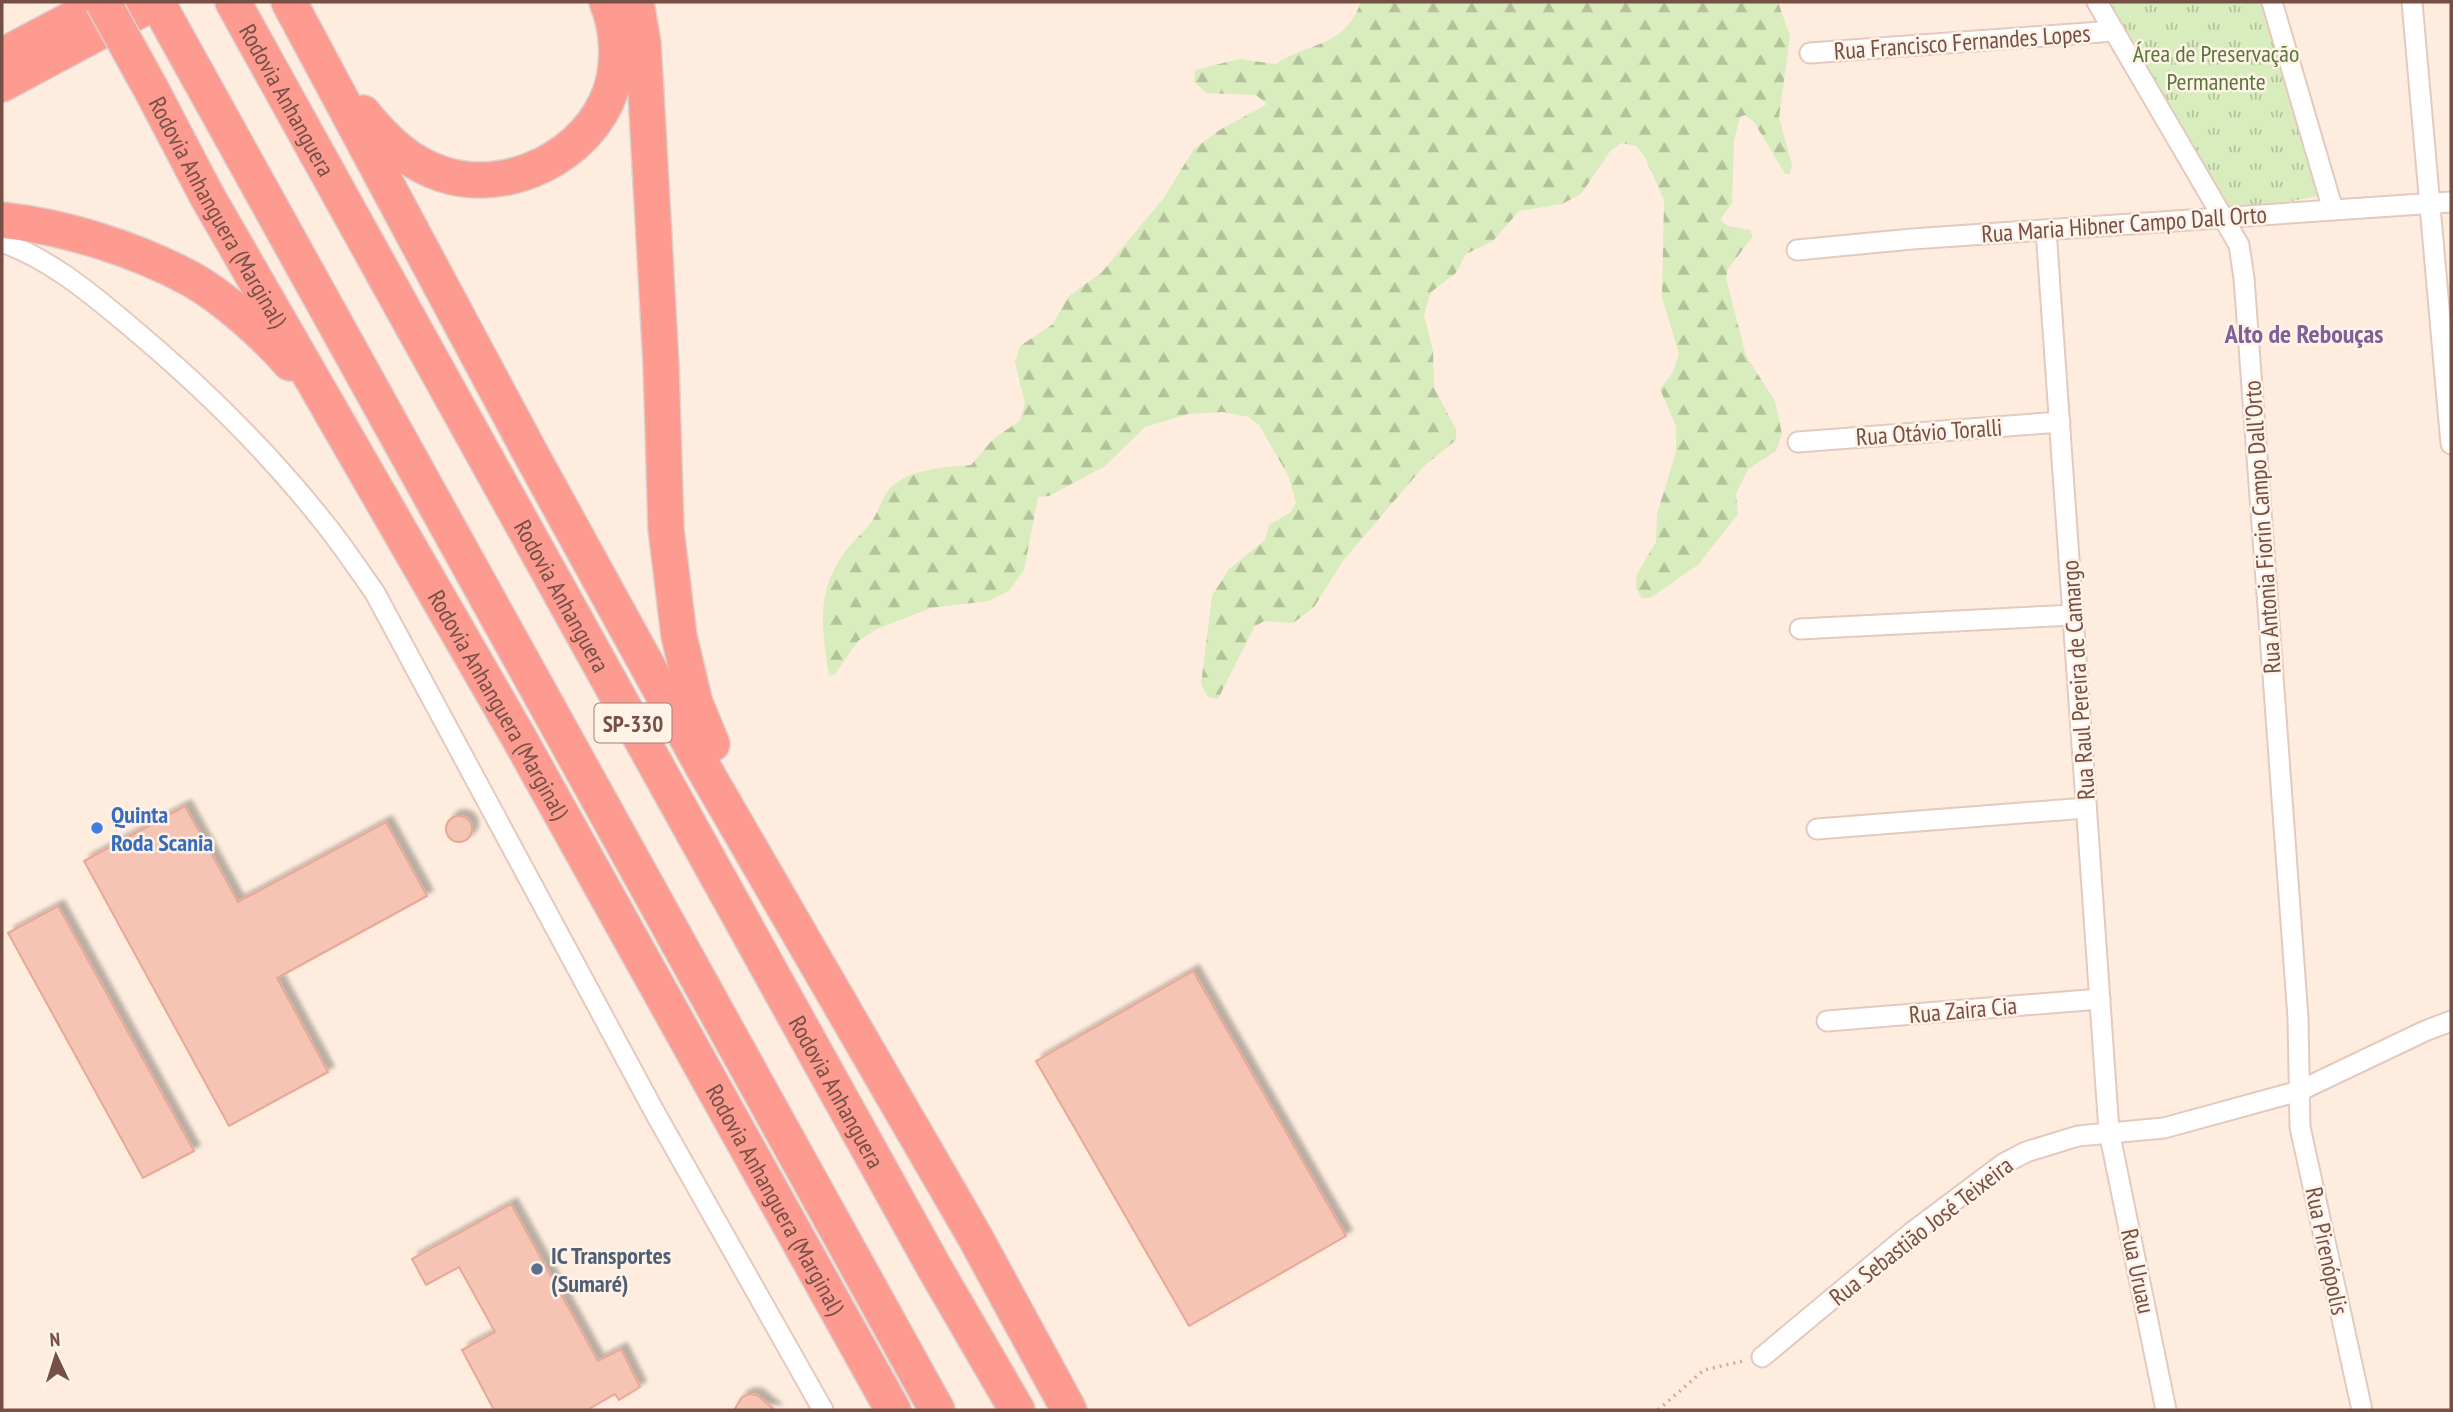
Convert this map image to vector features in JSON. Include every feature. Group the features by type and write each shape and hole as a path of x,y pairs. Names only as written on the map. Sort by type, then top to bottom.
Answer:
{"highway":[{"path":"2,56 103,2"},
{"name":"Rodovia Anhanguera (Marginal)","path":"103,2 207,196 525,750 892,1410"},
{"path":"2,84 156,2"},
{"name":"SP-330","path":"156,2 937,1410"},
{"name":"Rodovia Anhanguera","path":"233,2 921,1242 1017,1410"},
{"path":"319,58 400,153 445,175 474,180 505,178 535,168 566,150 590,126 605,104 614,80 617,51 614,25 607,2"},
{"path":"636,2 643,43 647,111 661,364 666,528 679,636 695,703 732,791 827,980"},
{"path":"291,6 532,456 703,767 975,1237 1069,1410"},
{"path":"2,220 72,233 134,254 192,280 239,314 281,352 300,374 414,560"}],"street":[{"name":"Rua Antonia Fiorin Campo Dall'Orto","path":"2097,2 2239,245 2244,278 2298,1018 2299,1091"},
{"path":"2272,2 2333,210"},
{"path":"2412,2 2451,444"},
{"name":"Rua Francisco Fernandes Lopes","path":"1810,53 2114,31"},
{"name":"Rua Maria Hibner Campo Dall Orto","path":"1797,250 2451,202"},
{"name":"Rua Raul Pereira de Camargo","path":"2046,230 2109,1131"},
{"path":"2,242 22,249 77,282 162,353 252,441 313,510 375,593 667,1135 823,1410"},
{"name":"Rua Otávio Toralli","path":"1798,442 2060,422"},
{"path":"1800,629 2073,615"},
{"path":"1817,829 2086,808"},
{"name":"Rua Zaira Cia","path":"1827,1021 2100,999"},
{"name":"Rua Sebastião José Teixeira","path":"1762,1357 1911,1233 2003,1164 2026,1152 2050,1143 2109,1131 2164,1128 2299,1091 2451,1021"},
{"name":"Rua Pirenópolis","path":"2299,1091 2300,1127 2362,1410"},
{"name":"Rua Uruau","path":"2109,1131 2166,1410"}],"path":[{"path":"1658,1410 1704,1370 1762,1357"}],"green space":[{"path":"1361,2 1778,2 1790,36 1779,117 1792,165 1790,174 1785,174 1754,122 1745,115 1740,117 1734,141 1732,203 1720,220 1728,226 1750,230 1753,236 1728,269 1726,278 1746,356 1775,401 1782,434 1776,451 1748,469 1736,494 1738,514 1698,565 1650,598 1642,598 1636,588 1637,574 1656,542 1657,514 1676,452 1676,426 1660,389 1673,372 1679,354 1662,298 1664,200 1644,155 1636,146 1622,143 1611,150 1581,194 1562,204 1519,211 1493,241 1466,254 1455,274 1431,292 1424,315 1433,351 1434,388 1456,429 1456,440 1424,466 1343,561 1314,607 1293,623 1264,621 1254,627 1218,699 1207,697 1201,684 1212,596 1229,569 1265,540 1269,525 1291,512 1296,502 1288,475 1259,425 1249,417 1223,412 1188,414 1145,427 1105,466 1049,496 1038,497 1024,570 1009,591 988,601 931,608 877,629 858,641 835,674 829,676 823,627 828,583 844,553 872,521 887,492 894,484 914,474 937,468 971,465 994,438 1020,421 1025,403 1015,363 1020,346 1053,324 1068,297 1102,272 1163,199 1194,149 1218,131 1267,104 1256,95 1206,93 1194,81 1195,70 1239,59 1276,64 1336,36 1354,17"},
{"name":"Área de Preservação Permanente","path":"2103,2 2263,2 2273,29 2317,196 2228,214"}],"building":[{"path":"185,806 238,902 386,822 427,896 277,978 328,1072 229,1126 84,861"},
{"path":"459,816 468,820 472,829 468,838 459,842 450,838 446,829 450,820"},
{"path":"58,906 194,1151 143,1178 8,933"},
{"path":"1193,971 1346,1236 1189,1326 1036,1061"},
{"path":"511,1204 598,1361 621,1349 640,1387 619,1400 615,1394 587,1410 494,1410 462,1350 495,1332 459,1267 426,1285 412,1259"},
{"path":"757,1395 775,1410 734,1410 742,1397"}],"place":[{"name":"Quinta Roda Scania","path":"97,828"},
{"name":"IC Transportes (Sumaré)","path":"537,1269"}],"district":[{"name":"Alto de Rebouças","path":"2304,333"}]}
